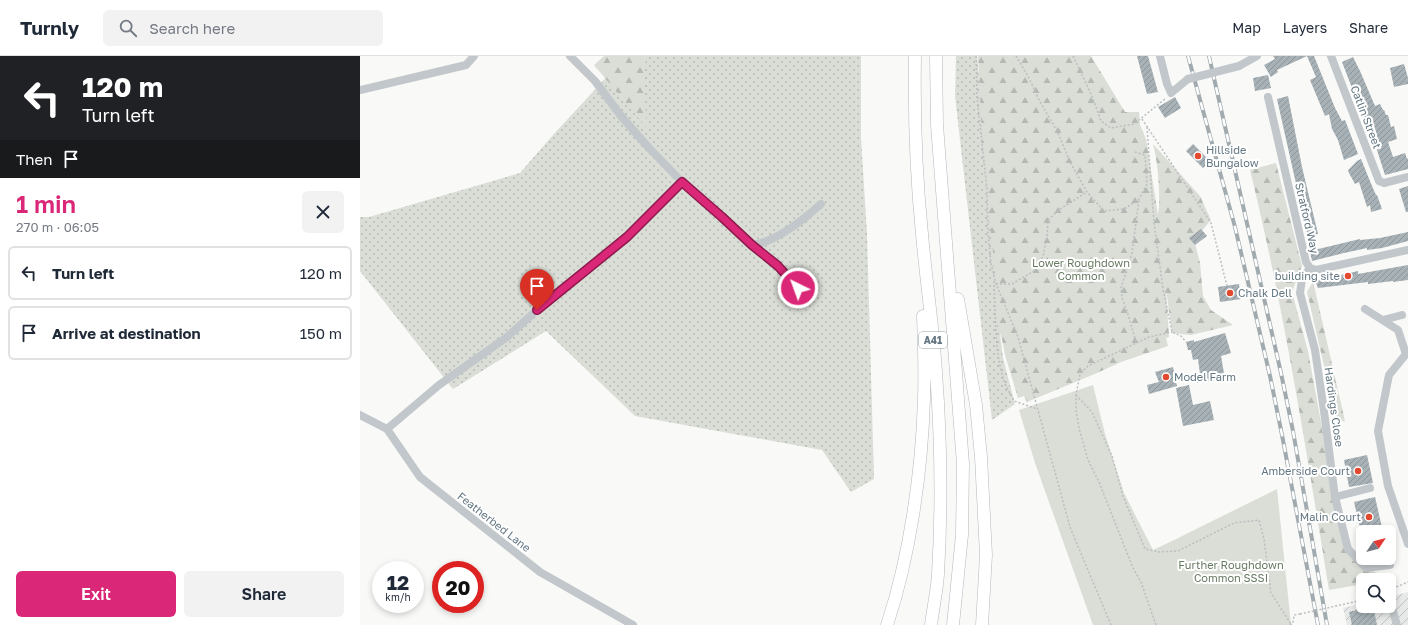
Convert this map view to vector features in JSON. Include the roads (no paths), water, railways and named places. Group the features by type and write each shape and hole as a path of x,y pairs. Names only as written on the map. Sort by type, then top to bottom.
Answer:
{"highway":[{"name":"A41","path":"915,56 915,130 922,233 936,371 940,449 940,529 938,576 931,625"},
{"name":"A41","path":"936,56 937,125 963,464 962,535 953,625"},
{"path":"949,274 958,301 976,405 981,457 986,556 982,625"},
{"path":"887,625 902,568 920,464 924,398 923,312 926,278"}],"street":[{"path":"360,90 466,65 474,56"},
{"path":"570,56 595,81 621,116 648,148 682,182 752,245 778,266 798,288"},
{"path":"1160,56 1167,84 1171,93 1188,80 1239,66 1257,56"},
{"name":"Catlin Street","path":"1331,56 1379,181 1384,184 1408,177"},
{"name":"Stratford Way","path":"1268,97 1306,262 1310,268 1316,270 1408,250"},
{"path":"387,429 439,385 507,337 537,310 627,237 682,182"},
{"path":"752,245 763,244 770,241 810,214 820,204"},
{"name":"Hardings Close","path":"1310,268 1302,279 1300,293 1315,350 1335,497 1348,549 1356,557"},
{"path":"1365,309 1398,330 1407,353 1389,375 1378,431 1388,486 1408,544"},
{"path":"1383,320 1402,315"},
{"name":"Featherbed Lane","path":"360,415 387,429 420,477 540,572 633,625"},
{"path":"1335,497 1370,488"},
{"name":"Hardings Close","path":"1363,565 1366,568 1384,565"},
{"path":"1393,613 1397,625"}],"railway":[{"path":"1188,56 1235,227 1270,376 1318,625"},
{"path":"1209,56 1281,373 1293,431 1327,625"}],"place":[{"name":"Hillside Bungalow","path":"1198,156"},
{"name":"building site","path":"1348,276"},
{"name":"Chalk Dell","path":"1230,293"},
{"name":"Model Farm","path":"1166,377"},
{"name":"Amberside Court","path":"1358,471"},
{"name":"Malin Court","path":"1369,517"}],"park label":[{"name":"Lower Roughdown Common","path":"1081,269"},
{"name":"Further Roughdown Common SSSI","path":"1231,571"}]}
